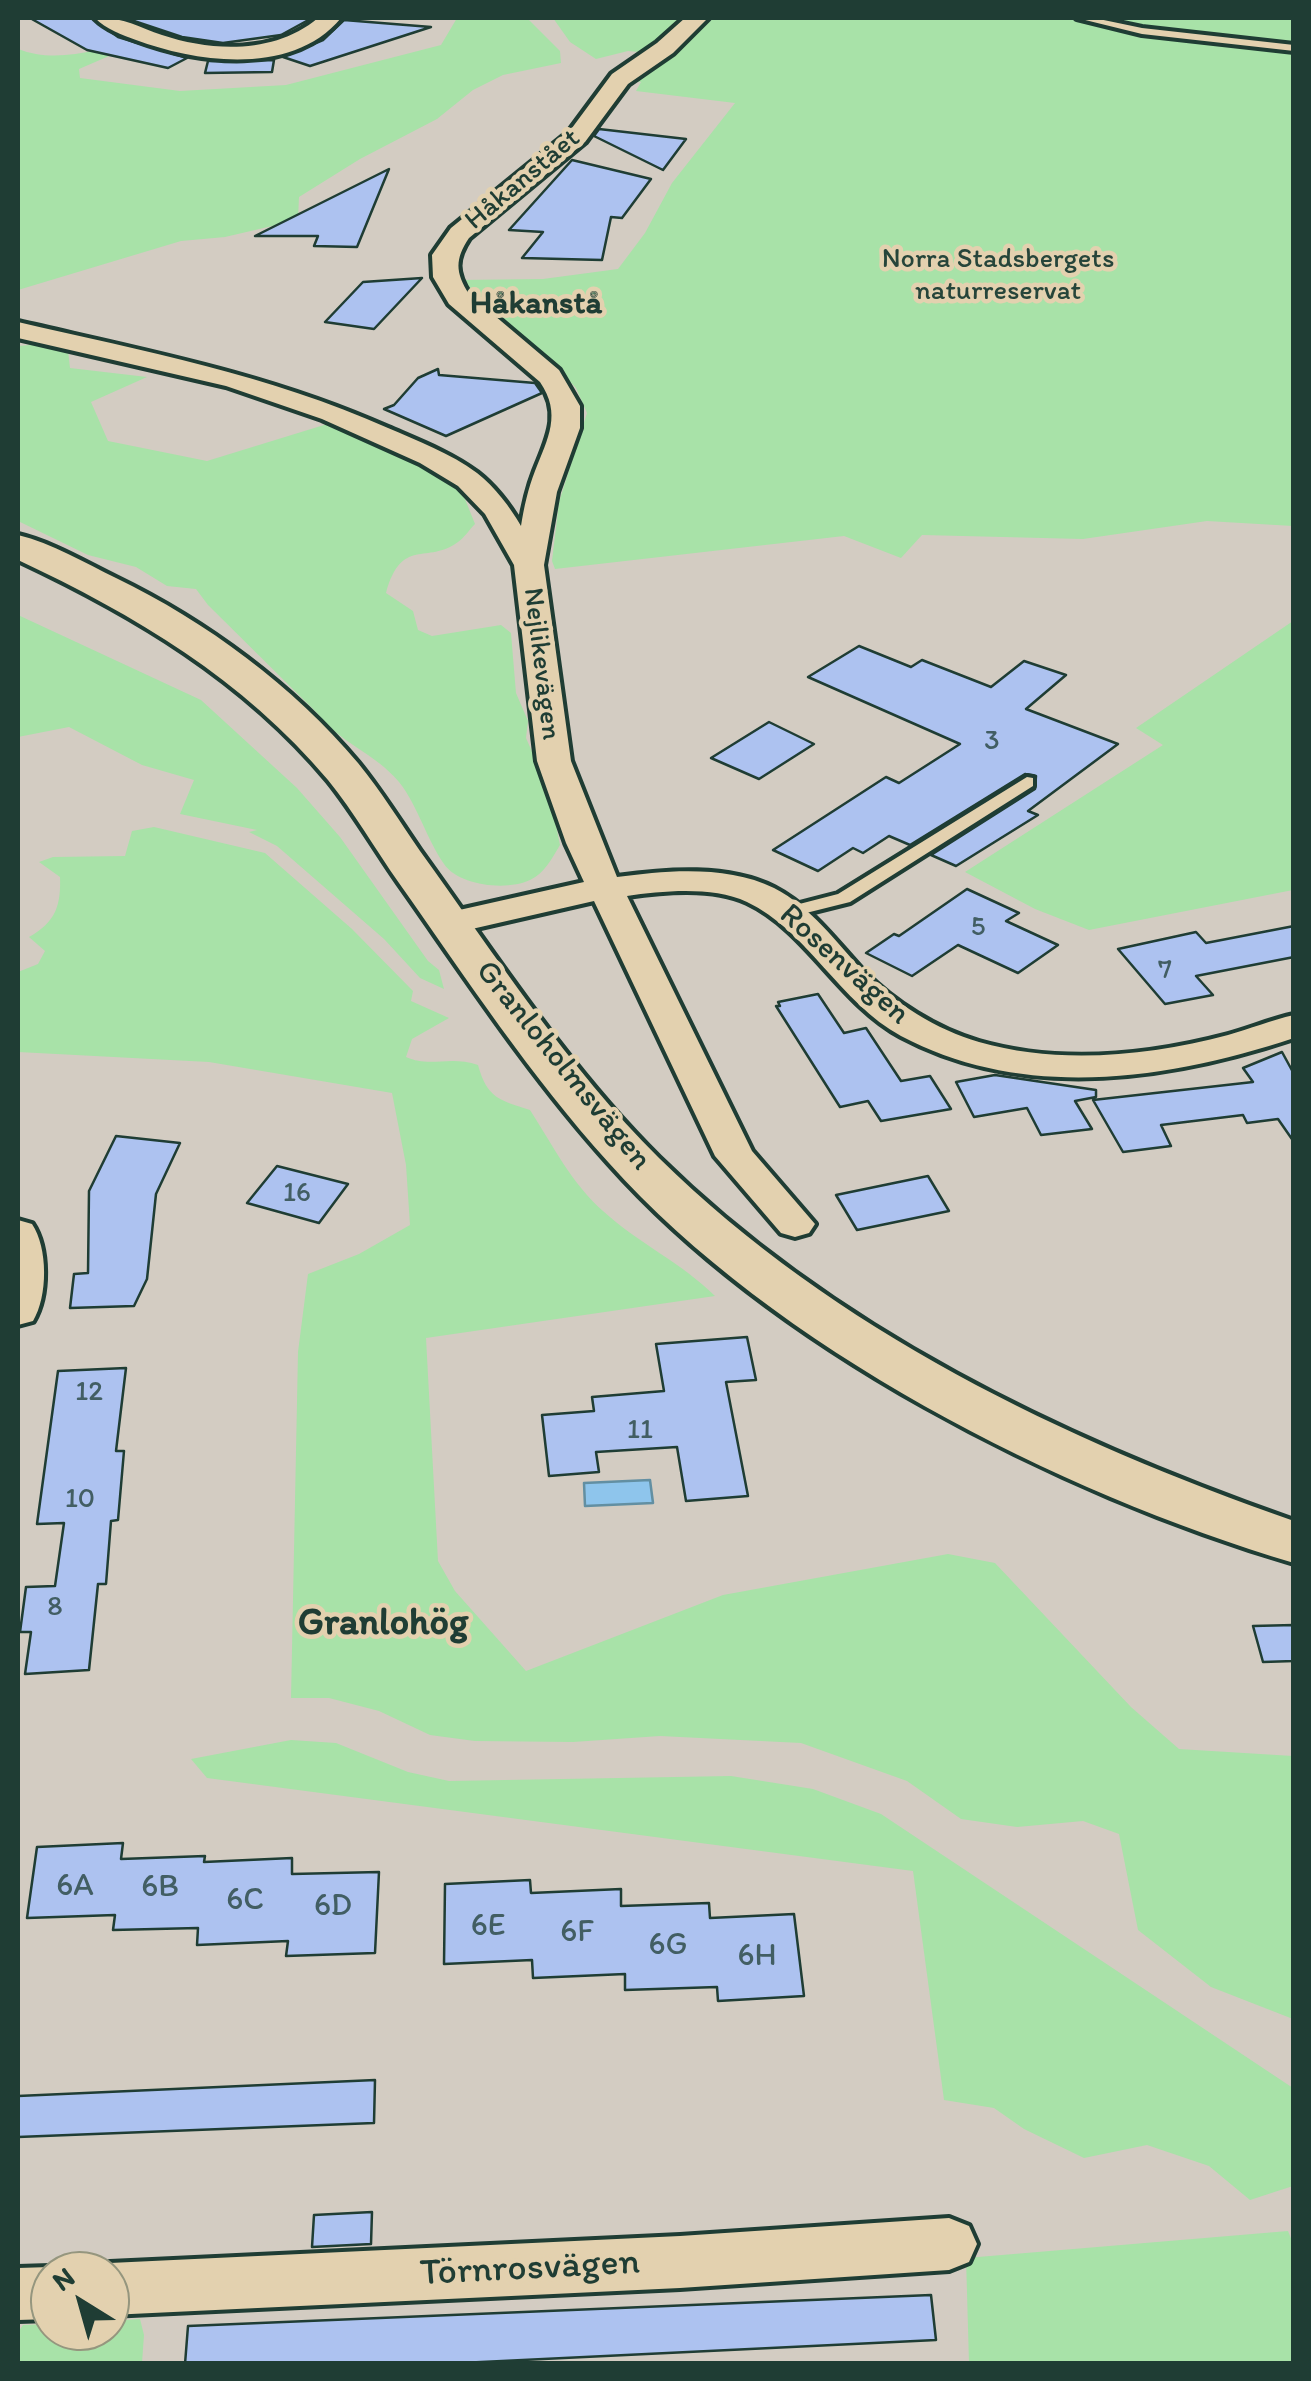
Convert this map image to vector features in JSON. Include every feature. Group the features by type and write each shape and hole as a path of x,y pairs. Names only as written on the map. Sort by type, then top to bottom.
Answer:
{"street":[{"path":"106,18 146,38 177,47 256,52 291,45 318,32 330,18"},
{"name":"Håkanstået","path":"529,566 547,477 560,456 569,416 562,391 545,369 456,298 446,280 443,258 448,244 460,233 577,137 620,79 665,48 697,18"},
{"name":"Nejlikevägen","path":"18,330 234,380 380,431 468,480 497,510 529,566 554,761 583,843 735,1156 795,1224"},
{"name":"Granloholmsvägen","path":"18,546 108,588 200,642 272,700 343,772 588,1110 674,1200 762,1272 829,1320 971,1405 1148,1488 1294,1543"},
{"name":"Rosenvägen","path":"450,923 648,884 743,888 773,901 869,998 912,1028 963,1049 1028,1062 1113,1066 1202,1054 1294,1026"},
{"path":"18,1233 24,1251 18,1311"},
{"name":"Törnrosvägen","path":"130,2289 680,2262 949,2244"}],"lane":[{"path":"1082,18 1142,31 1294,48"},
{"path":"786,914 844,898 1027,782"}],"green space":[{"path":"457,18 527,18 560,51 561,63 503,75 473,90 437,119 360,159 299,197 298,220 225,237 181,241 18,290 18,49 62,55 137,38 144,41 79,69 80,78 180,91 286,85 441,45"},
{"name":"Norra Stadsbergets naturreservat","path":"553,18 1293,18 1293,526 1207,521 1083,539 922,535 901,558 844,536 555,569 552,561 559,502 587,413 576,388 556,367 479,312 457,280 543,279 618,269 645,233 672,183 735,103 636,91 641,82 633,81 661,54 628,51 596,59 570,42"},
{"path":"43,344 68,350 70,368 147,377 91,402 108,441 207,461 337,421 396,444 444,475 463,494 475,524 447,548 416,555 400,564 386,593 413,611 418,630 432,636 501,625 511,633 516,693 528,721 526,738 549,790 560,845 540,873 530,880 497,886 472,882 451,871 399,782 326,723 196,589 167,586 136,567 88,555 18,521 18,346"},
{"path":"18,615 201,700 297,788 340,837 428,961 439,970 444,989 420,978 384,939 277,846 249,832 257,830 180,814 194,780 142,765 69,727 18,737"},
{"path":"1293,621 1293,890 1089,930 1035,909 965,872 1163,745 1136,728"},
{"path":"154,827 265,853 352,929 413,991 411,1001 449,1018 412,1039 406,1057 478,1065 490,1091 530,1110 592,1200 715,1296 426,1338 438,1561 455,1591 526,1671 723,1595 948,1554 995,1563 1131,1707 1179,1749 1293,1756 1293,2019 1211,1987 1138,1930 1119,1834 1083,1821 1017,1827 961,1819 907,1781 801,1743 660,1736 573,1742 475,1741 430,1735 379,1711 329,1698 291,1698 298,1352 308,1274 359,1254 410,1225 406,1165 392,1093 209,1062 18,1052 18,972 38,964 45,951 29,937 51,919 59,896 60,877 39,862 53,857 125,856 132,831"},
{"path":"291,1740 336,1743 408,1772 449,1781 731,1776 813,1789 881,1814 1293,2088 1293,2186 1250,2200 1209,2166 1147,2145 1084,2158 1024,2129 994,2108 944,2100 913,1871 207,1778 191,1759"},
{"path":"1288,2231 1294,2246 1293,2363 969,2363 966,2258"},
{"path":"140,2319 144,2335 142,2363 18,2363 18,2332 23,2325 30,2325 30,2351 130,2351 130,2320"}],"water":[{"path":"650,1480 653,1503 585,1506 584,1483"}],"building":[{"path":"30,18 92,18 118,37 187,58 168,68 87,50"},
{"path":"125,18 312,18 281,35 223,43 182,37"},
{"path":"344,20 431,27 310,66 283,57 323,40"},
{"path":"274,60 272,72 205,73 208,61"},
{"path":"599,129 686,139 663,170 594,136"},
{"path":"572,160 651,179 622,218 611,217 602,260 522,258 543,232 509,230"},
{"path":"389,169 357,247 314,246 318,236 255,236"},
{"path":"422,278 374,329 325,322 363,282"},
{"path":"438,369 439,375 535,383 542,393 446,436 384,409 394,405 418,378"},
{"path":"859,646 911,667 922,660 991,687 1024,661 1066,675 1026,709 1118,744 1028,811 1038,815 956,866 931,855 1035,789 1036,776 1025,774 910,845 889,836 863,853 853,848 818,871 773,850 886,777 899,783 960,744 808,677"},
{"path":"769,722 814,744 759,779 711,758"},
{"path":"967,889 1019,913 1006,921 1058,945 1018,973 958,945 912,976 866,953 894,934 899,936"},
{"path":"1294,926 1294,957 1196,976 1213,995 1165,1004 1118,949 1196,932 1206,943"},
{"path":"818,994 844,1033 866,1028 901,1081 930,1076 951,1109 881,1121 868,1101 840,1107 776,1006 780,1006 778,1002"},
{"path":"1282,1052 1294,1074 1294,1142 1278,1119 1247,1123 1243,1115 1161,1125 1171,1146 1123,1152 1093,1100 1253,1082 1243,1068"},
{"path":"995,1075 1096,1090 1096,1097 1075,1101 1092,1129 1041,1135 1027,1108 974,1117 956,1082"},
{"path":"116,1136 180,1143 156,1194 147,1279 134,1306 70,1308 74,1274 88,1273 89,1191"},
{"path":"277,1166 348,1184 319,1223 247,1203"},
{"path":"928,1176 949,1211 857,1230 836,1195"},
{"path":"747,1337 756,1380 726,1382 748,1496 686,1501 677,1447 596,1452 599,1472 549,1476 542,1415 594,1411 592,1397 664,1391 656,1344"},
{"path":"126,1368 116,1451 124,1451 118,1520 111,1521 106,1584 98,1584 89,1670 25,1674 31,1632 20,1632 26,1587 55,1586 64,1523 37,1524 58,1371"},
{"path":"1294,1625 1294,1661 1263,1662 1253,1626"},
{"path":"123,1843 121,1859 205,1856 204,1862 292,1858 292,1874 379,1872 375,1953 286,1956 288,1941 197,1945 198,1928 113,1930 115,1915 27,1918 37,1847"},
{"path":"530,1880 531,1893 621,1889 621,1906 709,1903 710,1918 794,1914 804,1996 718,2001 717,1987 625,1990 625,1974 533,1978 532,1960 444,1964 445,1884"},
{"path":"375,2080 374,2123 18,2137 18,2096"},
{"path":"372,2212 371,2244 312,2247 314,2215"},
{"path":"931,2295 936,2340 440,2364 185,2364 188,2326"}],"district":[{"name":"Håkanstå","path":"536,305"},
{"name":"Granlohög","path":"383,1624"}]}
